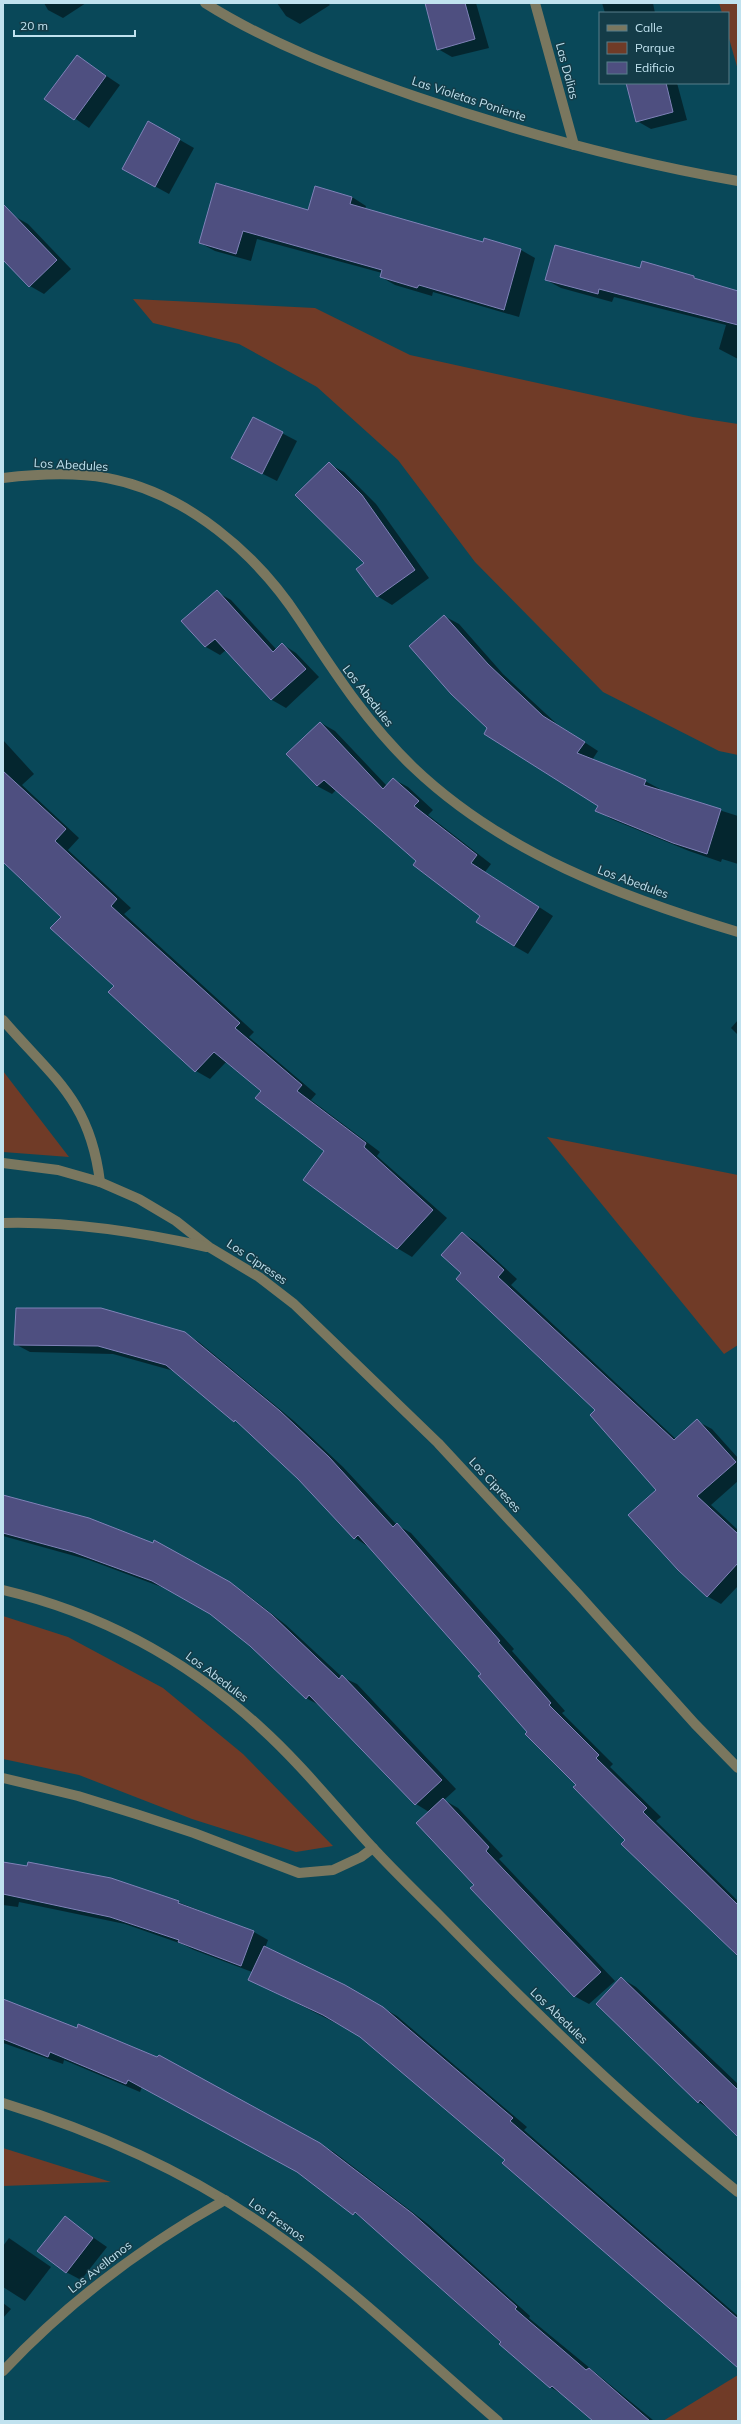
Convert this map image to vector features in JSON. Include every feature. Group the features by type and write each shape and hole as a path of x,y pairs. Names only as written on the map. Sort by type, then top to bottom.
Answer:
{"street":[{"name":"Las Violetas Poniente","path":"205,3 234,22 322,62 375,83 474,116 574,145 670,168 738,181"},
{"name":"Las Dalias","path":"535,3 574,145"},
{"name":"Los Abedules","path":"3,478 31,475 69,475 107,478 144,488 178,504 233,543 257,567 280,592 346,691 378,730 414,767 457,805 504,838 554,865 597,884 738,932"},
{"path":"3,1020 54,1075 75,1102 91,1138 100,1182"},
{"name":"Los Cipreses","path":"3,1164 58,1170 100,1182 139,1199 164,1213 209,1247 259,1277 294,1304 383,1388 508,1518 636,1660 738,1768"},
{"name":"Los Cipreses","path":"3,1223 87,1226 148,1234 209,1247"},
{"name":"Los Abedules","path":"3,1590 37,1598 80,1613 149,1645 188,1669 260,1727 301,1766 373,1848 558,2034 689,2152 738,2192"},
{"path":"3,1778 78,1796 136,1814 194,1833 298,1873 333,1870 361,1857 373,1848"},
{"name":"Los Fresnos","path":"3,2103 76,2127 127,2148 225,2200 311,2260 498,2421"},
{"name":"Los Avellanos","path":"3,2371 26,2346 81,2296 135,2255 225,2200"}],"green space":[{"path":"719,3 738,3 738,70 729,38 729,12 722,12"},
{"path":"133,299 315,308 410,355 693,417 738,424 738,755 719,751 603,692 475,562 398,460 317,387 239,344 153,323"},
{"path":"3,1071 69,1157 3,1152"},
{"path":"547,1137 738,1175 738,1345 724,1354"},
{"path":"3,1616 68,1637 163,1688 243,1754 333,1846 296,1852 192,1819 79,1775 3,1759"},
{"path":"3,2148 111,2182 3,2186"},
{"path":"738,2375 738,2421 663,2421"}],"building":[{"path":"425,3 465,3 475,39 437,50"},
{"path":"77,55 106,76 74,120 44,99"},
{"path":"626,84 666,84 673,112 636,122"},
{"path":"148,121 180,139 155,187 122,169"},
{"path":"216,183 308,210 315,186 352,197 350,204 483,242 484,238 521,249 504,310 419,285 417,288 380,277 382,270 243,231 236,254 199,243"},
{"path":"3,204 57,260 29,287 3,260"},
{"path":"555,245 640,268 642,261 738,291 738,325 599,289 598,294 545,280"},
{"path":"253,417 283,432 262,474 231,458"},
{"path":"329,462 362,495 415,570 377,597 356,569 364,563 295,495"},
{"path":"217,590 273,652 282,643 306,669 271,700 215,639 205,647 181,621"},
{"path":"444,615 488,664 543,716 585,742 577,753 646,780 644,785 721,809 707,854 673,843 595,811 598,806 484,734 487,728 451,694 409,646"},
{"path":"320,722 383,789 393,778 419,801 414,806 477,855 471,863 539,907 514,946 476,922 480,916 413,865 416,861 324,780 317,786 286,754"},
{"path":"3,771 66,829 55,841 117,899 111,906 240,1023 235,1028 302,1085 297,1091 366,1143 364,1147 433,1210 397,1249 303,1180 324,1151 255,1098 261,1091 214,1052 195,1072 108,992 114,986 50,928 61,917 3,862"},
{"path":"462,1232 504,1270 498,1277 674,1440 697,1419 736,1462 697,1496 738,1534 738,1563 707,1597 678,1570 628,1515 656,1490 590,1415 595,1410 456,1279 461,1273 441,1255"},
{"path":"16,1308 101,1308 185,1332 280,1411 329,1457 393,1527 397,1523 500,1641 498,1642 551,1703 549,1705 599,1755 596,1758 647,1808 643,1812 738,1905 738,1956 621,1844 625,1840 573,1787 576,1785 525,1734 527,1732 478,1676 481,1674 358,1535 354,1539 298,1479 235,1420 234,1422 166,1365 98,1346 14,1345"},
{"path":"3,1495 89,1518 153,1543 154,1540 230,1582 272,1615 339,1679 342,1675 442,1780 415,1805 309,1695 306,1699 250,1646 210,1614 152,1581 73,1552 3,1533"},
{"path":"443,1798 489,1847 486,1851 601,1972 574,1997 470,1888 474,1885 416,1823"},
{"path":"3,1862 27,1866 28,1862 111,1878 179,1901 178,1903 254,1931 241,1966 178,1942 179,1940 110,1917 3,1894"},
{"path":"264,1946 345,1985 383,2007 513,2118 510,2121 738,2319 738,2368 502,2163 505,2160 360,2037 323,2015 248,1980"},
{"path":"621,1977 738,2090 738,2137 700,2100 698,2103 596,2004"},
{"path":"3,1999 77,2028 78,2024 157,2057 159,2055 320,2143 413,2214 517,2307 515,2309 586,2370 589,2368 650,2421 593,2421 552,2386 550,2388 499,2344 501,2342 355,2212 353,2215 297,2172 128,2080 126,2084 50,2052 48,2057 3,2039"},
{"path":"65,2216 93,2238 66,2273 37,2251"}]}
